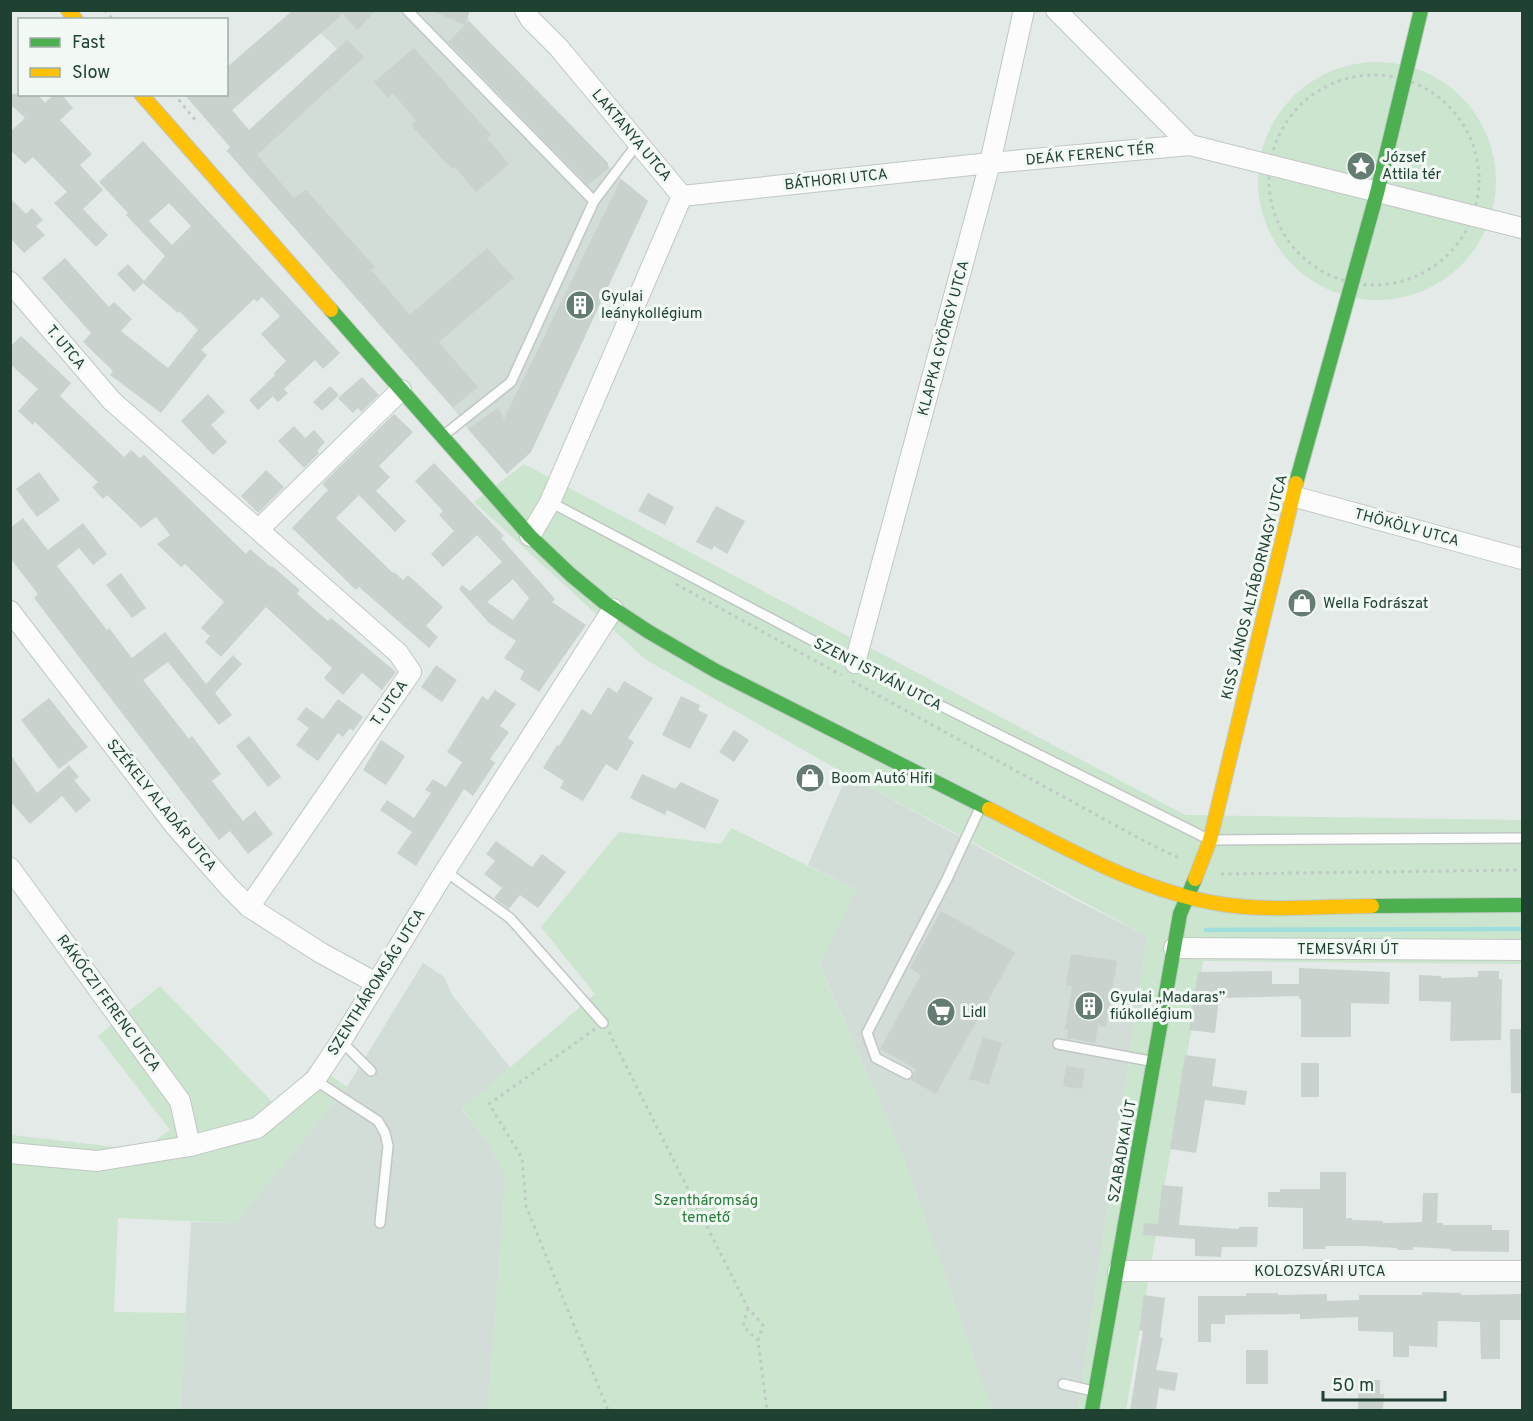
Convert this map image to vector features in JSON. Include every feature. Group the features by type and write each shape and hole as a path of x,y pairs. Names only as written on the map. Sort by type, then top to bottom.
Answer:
{"street":[{"name":"LAKTANYA UTCA","path":"525,10 531,20 559,48 682,196 550,502 530,536"},
{"name":"KLAPKA GYÖRGY UTCA","path":"855,663 990,163 1024,10"},
{"name":"DEÁK FERENC TÉR","path":"1056,10 1190,145"},
{"path":"1421,10 1377,193 1522,228"},
{"path":"143,96 530,536 560,565 613,609 678,651 981,806 1092,859 1160,889 1187,898 1245,907 1522,905"},
{"name":"DEÁK FERENC TÉR","path":"990,163 1190,145 1377,193"},
{"name":"BÁTHORI UTCA","path":"682,196 990,163"},
{"name":"KISS JÁNOS ALTÁBORNAGY UTCA","path":"1187,898 1210,840 1292,496 1377,193"},
{"name":"T. UTCA","path":"10,282 112,401 398,653 411,672 249,907"},
{"path":"259,529 401,390"},
{"name":"THÖKÖLY UTCA","path":"1292,496 1522,559"},
{"name":"SZENTHÁROMSÁG UTCA","path":"10,1153 97,1161 190,1146 257,1128 315,1080 342,1041 445,871 613,609"},
{"name":"SZÉKELY ALADÁR UTCA","path":"10,611 176,827 229,887 249,907 321,953 376,983"},
{"name":"RÁKÓCZI FERENC UTCA","path":"10,868 180,1101 190,1146"},
{"name":"SZABADKAI ÚT","path":"1092,1410 1180,914 1187,898"},
{"name":"TEMESVÁRI ÚT","path":"1174,948 1522,950"},
{"name":"KOLOZSVÁRI UTCA","path":"1118,1271 1522,1270"}],"lane":[{"path":"407,10 594,201"},
{"path":"443,436 511,382 594,201 638,143"},
{"name":"SZENT ISTVÁN UTCA","path":"550,502 855,663 1210,840"},
{"path":"907,1074 876,1058 867,1033 946,881 981,806"},
{"path":"1210,840 1522,838"},
{"path":"445,871 510,918 603,1023"},
{"path":"342,1041 371,1071"},
{"path":"1058,1044 1154,1061"},
{"path":"315,1080 378,1121 385,1133 388,1146 380,1223"},
{"path":"1063,1384 1095,1392"}],"path":[{"path":"176,96 202,129"},
{"path":"671,582 1144,841 1215,874 1522,870"},
{"path":"608,1410 526,1206 522,1158 489,1104 603,1023 617,1045 748,1308 763,1325 758,1341 767,1410"},
{"path":"748,1308 743,1326 758,1341"}],"shaded area":[{"path":"298,11 470,11 469,21 621,179 648,201 531,452 507,474 453,408 227,151 337,49"},
{"path":"847,775 1072,898 1147,936 1078,1410 992,1410 903,1156 819,963 856,889 808,865"},
{"path":"423,963 444,977 452,995 510,1067 462,1110 487,1141 506,1174 488,1410 180,1410 191,1222 235,1223 347,1087"}],"green space":[{"path":"1377,62 1422,71 1443,82 1461,97 1476,115 1487,136 1496,181 1487,226 1476,247 1461,265 1443,280 1422,291 1377,300 1332,291 1311,280 1293,265 1278,247 1267,226 1258,181 1267,136 1278,115 1293,97 1311,82 1332,71"},
{"path":"524,464 1185,815 1522,820 1522,964 1203,961 1126,1410 1078,1410 1147,936 847,775 645,659 474,502"},
{"name":"Szentháromság temető","path":"731,828 856,889 819,964 903,1156 992,1410 488,1410 506,1174 487,1141 462,1109 595,994 541,927 619,832 721,844"},
{"path":"160,986 273,1103 300,1079 313,1063 347,1087 235,1223 118,1218 114,1312 186,1313 180,1410 11,1410 11,1135 142,1150 170,1130 98,1036"}],"building":[{"path":"293,10 376,10 357,30 343,14 232,110 249,130 347,40 364,57 257,155 294,198 306,190 375,267 371,270 410,315 487,248 514,278 439,342 478,387 453,408 227,151 230,147 186,96 228,96 228,66"},
{"path":"430,10 470,10 465,25"},
{"path":"469,21 608,163 608,169 588,185 448,42"},
{"path":"414,48 491,135 487,138 509,164 476,192 455,167 452,169 411,125 416,121 393,93 388,98 374,82"},
{"path":"10,94 39,96 45,103 52,96 63,96 73,108 60,120 92,154 80,165 103,190 83,209 108,235 96,247 54,203 67,192 33,157 25,164 10,150 10,132 25,118 10,104"},
{"path":"143,141 340,353 323,369 315,360 284,389 288,393 278,402 273,396 258,410 249,400 286,361 261,334 280,316 262,297 257,302 254,299 201,350 207,355 161,413 110,375 113,371 83,342 91,333 42,278 65,258 109,307 114,302 132,319 121,331 168,368 198,330 179,311 178,313 143,283 134,292 117,274 128,264 144,281 165,256 126,215 128,213 99,182","holes":["169,203 191,226 172,245 149,221"]},
{"name":"Gyulai leánykollégium","path":"621,179 648,201 531,452 507,474 468,429 498,408 504,419"},
{"path":"10,198 26,214 32,208 43,220 36,226 45,235 24,253 10,238"},
{"path":"21,336 71,383 60,396 124,457 131,450 140,458 144,455 246,554 250,549 272,566 300,590 297,594 328,621 331,618 396,672 382,690 362,673 343,695 324,678 332,668 266,607 221,657 205,642 210,636 201,628 224,602 185,564 181,567 157,544 170,535 156,517 141,528 107,495 103,499 92,487 98,482 35,422 33,425 18,411 38,389 10,364 10,347"},
{"path":"362,377 379,395 361,412 358,408 353,413 338,398"},
{"path":"330,386 339,395 322,411 313,402"},
{"path":"208,394 225,412 211,425 227,442 213,455 181,421"},
{"path":"394,414 413,432 379,466 390,477 376,491 406,521 395,532 359,495 336,518 393,573 403,580 408,575 443,607 426,626 438,637 429,648 359,587 356,590 292,528 328,490 322,484"},
{"path":"294,426 305,438 314,430 325,442 317,451 319,453 304,468 278,441"},
{"path":"434,463 504,536 501,538 555,599 552,602 586,625 539,692 520,679 524,671 504,658 516,641 489,623 459,589 462,585 470,591 502,562 477,535 443,567 431,554 454,531 439,515 443,511 415,481","holes":["513,579 529,598 513,620 487,602"]},
{"path":"266,470 284,487 258,513 241,496"},
{"path":"39,472 60,500 37,517 16,489"},
{"path":"648,493 674,507 665,525 638,511"},
{"path":"716,506 745,521 727,554 714,546 712,550 696,542"},
{"path":"23,518 48,550 83,523 107,554 93,565 79,548 57,566 132,658 165,632 206,684 233,655 242,664 215,693 232,715 219,725 168,662 143,680 189,739 192,736 221,774 212,781 243,821 255,811 273,834 248,854 230,831 219,840 34,598 38,594 10,558 10,528"},
{"path":"121,573 146,608 132,618 106,585"},
{"path":"436,665 457,680 442,702 421,687"},
{"path":"624,681 653,698 628,738 634,742 617,771 606,764 583,801 560,788 564,781 543,768 582,709 591,715 608,687 617,693"},
{"path":"495,690 516,704 500,726 509,732 490,759 495,763 473,796 464,789 416,866 397,853 412,832 380,810 387,800 414,818 431,793 425,790 433,779 446,787 462,762 447,752 482,696 488,700"},
{"path":"681,696 700,705 698,710 708,715 690,749 662,735"},
{"path":"49,698 88,747 59,769 21,720"},
{"path":"338,699 363,717 353,731 350,728 343,737 338,733 318,761 296,745 309,728 297,719 306,707 323,719"},
{"path":"734,730 749,740 734,762 719,752"},
{"path":"249,736 281,777 268,787 236,746"},
{"path":"381,740 405,756 386,785 363,770"},
{"path":"10,754 37,793 69,765 79,777 74,780 91,800 76,813 62,796 30,824 10,801"},
{"path":"642,774 675,789 681,782 719,800 705,829 667,810 665,815 630,798"},
{"path":"496,841 532,867 542,854 566,872 538,908 520,895 509,909 494,898 502,888 484,874 495,861 486,854"},
{"name":"Lidl","path":"941,911 1015,952 936,1094 911,1080 916,1069 880,1049 921,975 910,968"},
{"name":"Gyulai „Madaras” fiúkollégium","path":"1071,954 1117,961 1106,1027 1098,1026 1095,1043 1067,1038 1068,1030 1065,1029 1072,986 1066,985"},
{"path":"1299,968 1390,972 1389,1004 1351,1003 1351,1037 1301,1037 1301,999 1299,996 1219,998 1215,1033 1189,1030 1198,972 1272,971 1272,984 1299,984"},
{"path":"1478,971 1499,971 1499,979 1502,979 1501,1040 1450,1041 1451,1002 1419,1001 1419,975 1441,976 1441,978 1478,977"},
{"path":"1510,1029 1522,1029 1522,1093 1511,1093"},
{"path":"983,1037 1002,1043 989,1085 969,1079"},
{"path":"1185,1055 1216,1059 1212,1086 1247,1091 1245,1105 1205,1100 1196,1153 1170,1149"},
{"path":"1301,1063 1319,1063 1319,1097 1301,1097"},
{"path":"1066,1066 1085,1069 1082,1089 1063,1086"},
{"path":"1320,1172 1346,1172 1346,1218 1383,1221 1383,1223 1422,1222 1423,1193 1438,1193 1437,1223 1492,1225 1492,1230 1509,1230 1509,1252 1451,1251 1451,1249 1413,1247 1413,1250 1397,1250 1397,1248 1362,1246 1325,1246 1326,1249 1303,1249 1303,1208 1268,1207 1268,1192 1280,1192 1280,1189 1320,1189"},
{"path":"1162,1185 1183,1187 1179,1225 1239,1229 1239,1227 1258,1227 1257,1247 1222,1247 1221,1257 1195,1256 1195,1239 1143,1235 1144,1223 1158,1224"},
{"path":"1422,1292 1461,1293 1461,1295 1522,1294 1522,1320 1500,1320 1500,1359 1481,1359 1480,1322 1438,1321 1437,1347 1409,1346 1409,1357 1393,1357 1393,1332 1358,1331 1358,1317 1300,1319 1300,1314 1225,1315 1225,1324 1211,1324 1211,1342 1198,1342 1198,1296 1246,1296 1246,1293 1327,1294 1327,1301 1359,1300 1359,1295 1422,1295"},
{"path":"1144,1295 1165,1298 1160,1337 1163,1338 1156,1370 1178,1373 1175,1391 1159,1388 1156,1410 1130,1410 1143,1331 1139,1330"},
{"path":"1246,1350 1268,1350 1268,1384 1246,1384"},
{"path":"1358,1380 1380,1380 1380,1394 1384,1394 1383,1410 1358,1410"}],"waterway":[{"path":"1206,930 1522,929"}],"traffic: fast":[{"path":"1296,483 1377,193 1421,10"},
{"path":"331,310 530,536 605,603 716,671 989,809"},
{"path":"1092,1410 1180,914 1195,879"},
{"path":"1372,906 1522,905"}],"traffic: slow":[{"path":"68,10 74,18"},
{"path":"143,96 331,310"},
{"path":"1195,879 1210,840 1296,483"},
{"path":"989,809 1102,866 1191,898 1258,908 1372,906"}],"place":[{"name":"József Attila tér","path":"1361,166"},
{"name":"Gyulai leánykollégium","path":"580,305"},
{"name":"Wella Fodrászat","path":"1302,603"},
{"name":"Boom Autó Hifi","path":"810,778"},
{"name":"Gyulai „Madaras” fiúkollégium","path":"1089,1006"},
{"name":"Lidl","path":"941,1012"}]}
